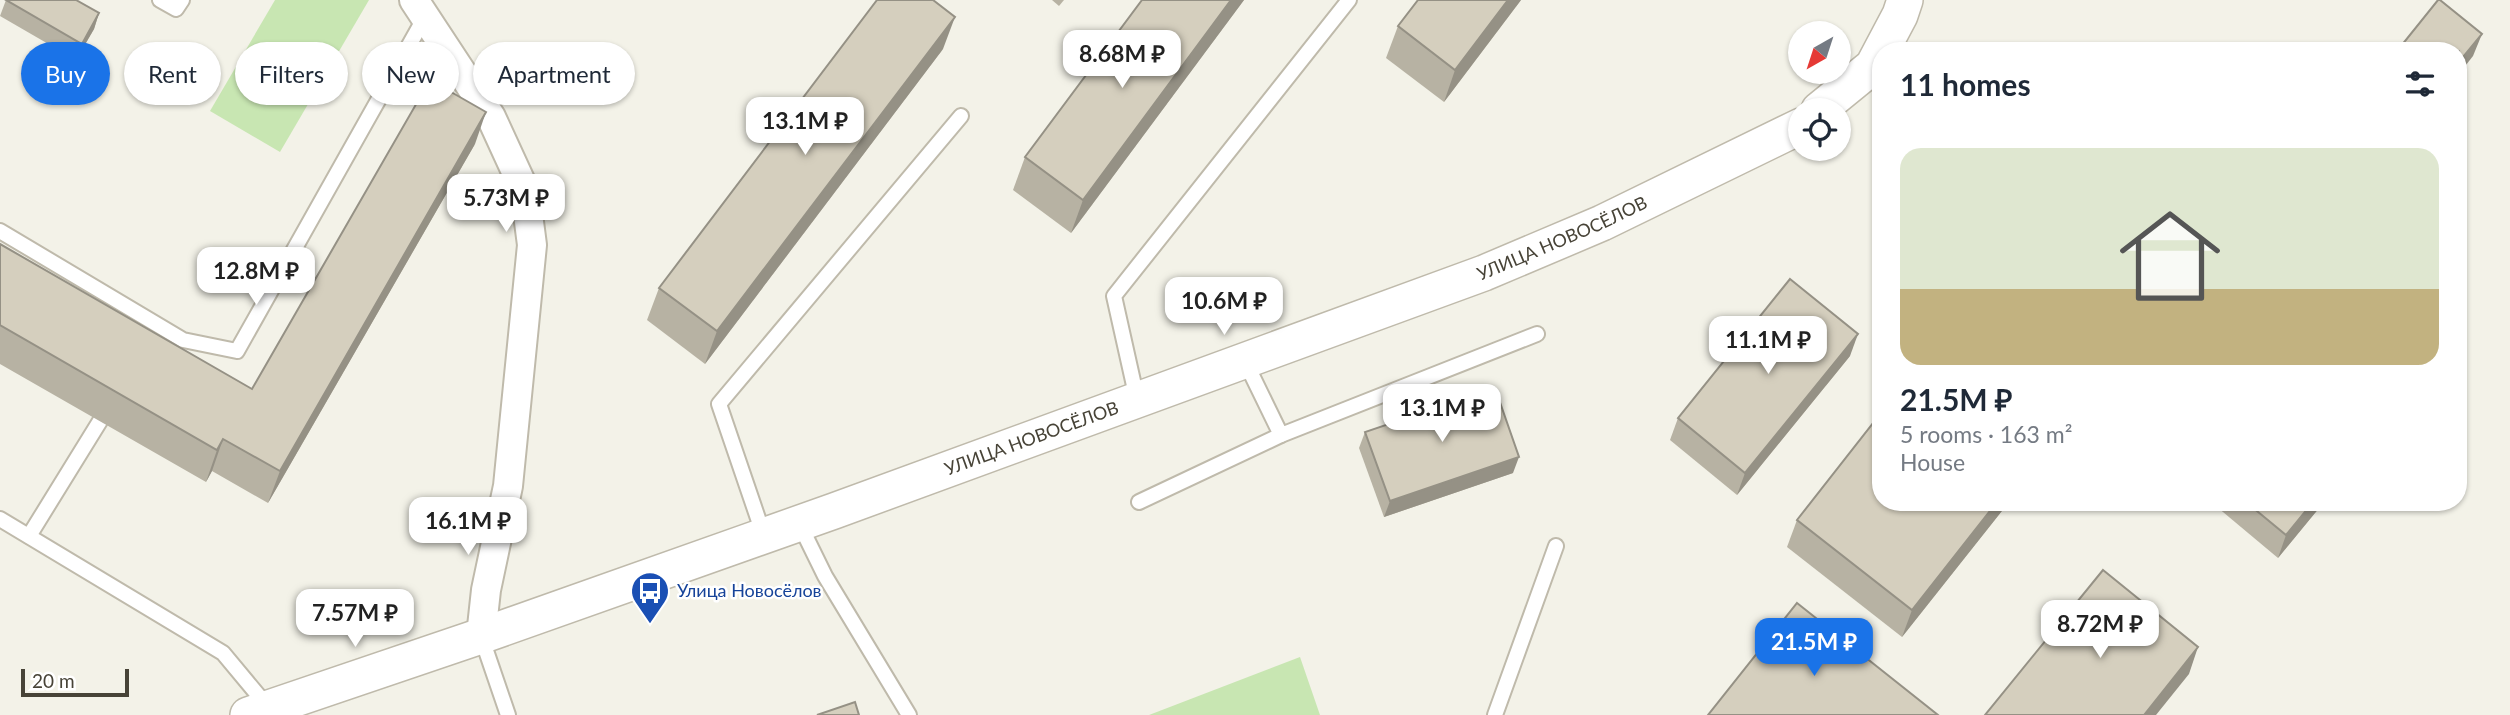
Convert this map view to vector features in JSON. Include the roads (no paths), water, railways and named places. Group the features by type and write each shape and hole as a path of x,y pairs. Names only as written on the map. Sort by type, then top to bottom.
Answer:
{"street":[{"path":"1886,42 1905,0"},
{"path":"420,9 491,117 524,191 532,245 508,486 486,590 481,636"},
{"path":"1834,98 1872,67"},
{"name":"УЛИЦА НОВОСЁЛОВ","path":"262,712 764,536 1484,273 1602,223 1788,132"}],"lane":[{"path":"160,0 176,9 182,0"},
{"path":"1137,399 1114,296 1349,0"},
{"path":"0,231 155,329 183,340 237,351 420,9"},
{"path":"764,536 719,404 961,116"},
{"path":"1139,502 1281,435 1537,334"},
{"path":"1244,360 1281,435"},
{"path":"29,536 100,421"},
{"path":"0,519 223,653 262,712"},
{"path":"799,523 825,576 909,715"},
{"path":"1495,715 1556,546"},
{"path":"481,636 508,715"}],"place":[{"name":"Улица Новосёлов","path":"650,625"}]}
